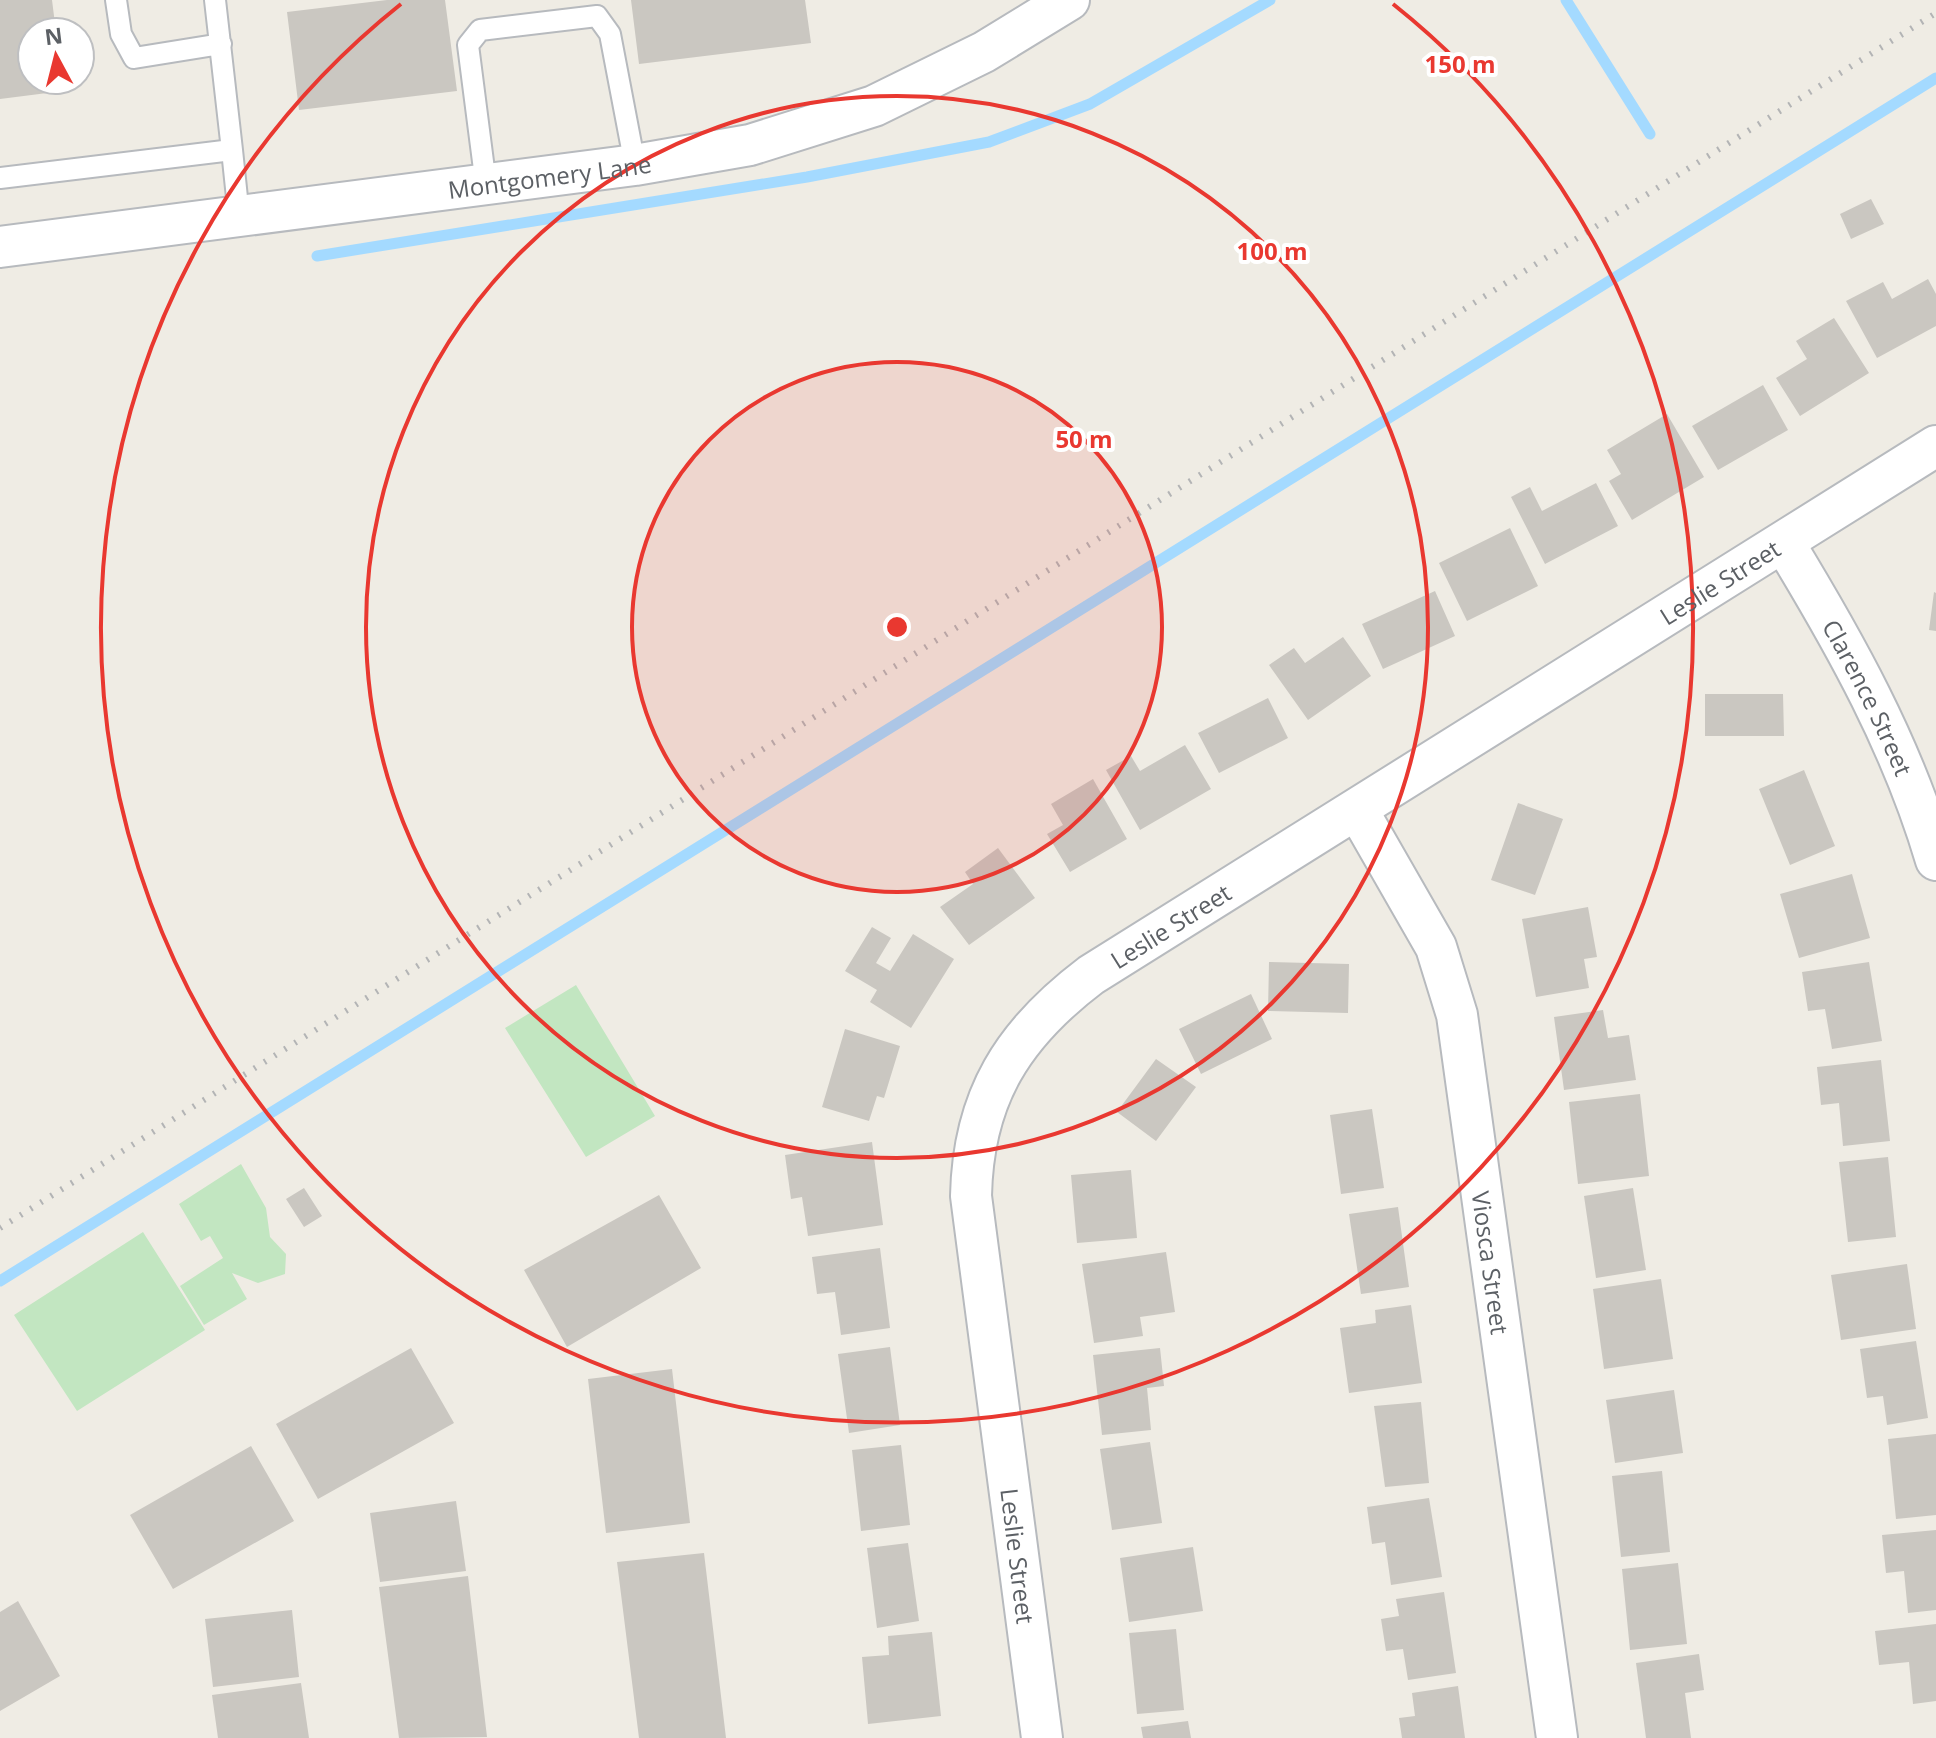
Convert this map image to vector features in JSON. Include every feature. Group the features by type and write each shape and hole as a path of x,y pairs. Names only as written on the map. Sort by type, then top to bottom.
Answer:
{"street":[{"name":"Montgomery Lane","path":"0,247 635,165 750,145 874,106 933,78 1028,12 1069,0"},
{"name":"Leslie Street","path":"1042,1738 971,1196 972,1162 987,1104 999,1073 1016,1045 1061,998 1091,975 1358,811 1936,446"},
{"name":"Clarence Street","path":"1784,543 1851,653 1874,700 1904,764 1936,860"},
{"name":"Viosca Street","path":"1358,811 1436,947 1457,1015 1557,1738"}],"lane":[{"path":"116,0 121,34 134,58 221,44"},
{"path":"215,0 239,217"},
{"path":"486,185 468,45 480,30 597,16 610,34 635,165"},
{"path":"0,178 232,150"}],"green space":[{"path":"576,985 655,1116 586,1157 505,1028"},
{"path":"241,1164 266,1208 270,1237 286,1254 285,1274 258,1283 232,1273 247,1299 204,1325 180,1286 223,1258 210,1236 201,1241 179,1204"},
{"path":"143,1232 205,1330 77,1411 14,1315"}],"building":[{"path":"0,0 52,0 54,16 16,16 16,96 24,96 0,99"},
{"path":"387,0 445,0 457,91 299,110 287,12"},
{"path":"631,0 805,0 811,43 639,64"},
{"path":"1871,199 1884,224 1851,239 1840,214"},
{"path":"1928,279 1936,294 1936,326 1877,358 1846,301 1883,282 1892,299"},
{"path":"1834,318 1869,373 1800,416 1776,378 1807,359 1796,341"},
{"path":"1763,385 1788,430 1718,470 1692,426"},
{"path":"1667,414 1704,477 1632,520 1609,481 1621,474 1607,450"},
{"path":"1596,483 1618,526 1545,564 1511,497 1530,487 1542,511"},
{"path":"1510,528 1538,586 1467,621 1439,563"},
{"path":"1435,591 1455,636 1383,669 1362,624"},
{"path":"1936,593 1936,631 1929,630"},
{"path":"1343,637 1371,676 1308,720 1269,665 1294,648 1305,663"},
{"path":"1705,694 1783,694 1784,736 1705,736"},
{"path":"1268,698 1288,738 1219,773 1198,733"},
{"path":"1185,745 1211,789 1140,830 1106,770 1131,756 1140,771"},
{"path":"1804,770 1835,846 1790,865 1759,789"},
{"path":"1093,779 1127,839 1070,872 1047,834 1063,825 1051,804"},
{"path":"1518,803 1563,819 1535,895 1491,880"},
{"path":"998,848 1035,898 969,945 940,907 973,884 965,872"},
{"path":"1852,874 1870,938 1799,958 1780,894"},
{"path":"1588,907 1597,957 1584,959 1589,988 1536,997 1522,919"},
{"path":"872,927 891,938 876,963 890,971 913,934 954,959 911,1028 870,1002 877,990 845,971"},
{"path":"1269,962 1349,964 1348,1013 1268,1011"},
{"path":"1869,962 1882,1041 1832,1049 1825,1009 1808,1011 1802,972"},
{"path":"1251,994 1272,1039 1201,1074 1179,1029"},
{"path":"1603,1010 1608,1038 1629,1035 1636,1080 1564,1090 1554,1017"},
{"path":"845,1029 900,1046 884,1098 877,1096 869,1121 822,1107"},
{"path":"1156,1059 1196,1087 1156,1141 1117,1112"},
{"path":"1881,1060 1890,1141 1843,1146 1839,1103 1821,1105 1817,1067"},
{"path":"1640,1094 1649,1176 1578,1184 1569,1102"},
{"path":"1372,1109 1384,1188 1341,1194 1330,1115"},
{"path":"872,1142 883,1225 808,1236 802,1197 791,1199 785,1155"},
{"path":"1888,1157 1896,1237 1848,1242 1839,1162"},
{"path":"1131,1170 1137,1238 1077,1243 1071,1175"},
{"path":"304,1188 322,1216 304,1227 286,1199"},
{"path":"1633,1188 1646,1270 1596,1278 1584,1196"},
{"path":"659,1195 701,1268 567,1347 524,1270"},
{"path":"1398,1207 1409,1287 1361,1294 1349,1214"},
{"path":"880,1248 890,1328 841,1335 835,1292 817,1294 812,1257"},
{"path":"1166,1252 1175,1312 1140,1317 1143,1336 1094,1343 1082,1264"},
{"path":"1907,1264 1916,1329 1841,1340 1831,1275"},
{"path":"1661,1279 1673,1359 1604,1369 1593,1289"},
{"path":"1411,1305 1422,1383 1349,1393 1340,1328 1376,1323 1375,1310"},
{"path":"1916,1341 1928,1418 1887,1425 1883,1396 1867,1398 1860,1349"},
{"path":"890,1347 900,1425 849,1433 838,1354"},
{"path":"411,1348 454,1423 318,1499 276,1424"},
{"path":"1160,1348 1164,1386 1147,1388 1151,1430 1102,1435 1093,1355"},
{"path":"672,1369 690,1523 606,1533 588,1379"},
{"path":"1674,1390 1683,1453 1615,1463 1606,1400"},
{"path":"1421,1402 1429,1483 1385,1487 1374,1406"},
{"path":"1936,1434 1936,1515 1896,1519 1888,1439"},
{"path":"1150,1442 1162,1523 1112,1530 1100,1449"},
{"path":"901,1445 910,1525 861,1531 852,1450"},
{"path":"251,1446 294,1521 173,1589 130,1515"},
{"path":"1662,1471 1670,1552 1621,1557 1612,1476"},
{"path":"1429,1498 1442,1577 1391,1585 1385,1542 1372,1544 1367,1507"},
{"path":"456,1501 466,1571 380,1582 370,1513"},
{"path":"1936,1530 1936,1610 1908,1613 1904,1571 1886,1573 1882,1535"},
{"path":"908,1543 919,1621 877,1628 867,1548"},
{"path":"1193,1547 1203,1611 1129,1622 1120,1558"},
{"path":"704,1553 726,1738 639,1738 617,1562"},
{"path":"1678,1563 1687,1644 1630,1650 1622,1569"},
{"path":"468,1576 487,1737 399,1738 379,1587"},
{"path":"1444,1592 1456,1673 1408,1680 1403,1649 1386,1651 1381,1619 1399,1616 1396,1599"},
{"path":"18,1601 60,1676 0,1711 0,1612"},
{"path":"292,1610 299,1677 213,1687 205,1619"},
{"path":"1936,1624 1936,1701 1913,1704 1909,1662 1879,1665 1875,1631"},
{"path":"1176,1629 1184,1710 1137,1714 1129,1633"},
{"path":"932,1632 941,1716 868,1724 862,1657 889,1655 888,1636"},
{"path":"1699,1654 1704,1690 1685,1693 1691,1738 1646,1738 1636,1663"},
{"path":"301,1683 309,1738 218,1738 212,1695"},
{"path":"1458,1686 1465,1738 1402,1738 1399,1718 1415,1716 1412,1693"},
{"path":"1188,1721 1191,1738 1143,1738 1141,1727"}],"waterway":[{"path":"317,256 807,177 989,142 1090,104 1270,0"},
{"path":"1566,0 1650,134"},
{"path":"0,1281 1936,78"}],"railway":[{"path":"0,1228 1936,13"}]}
